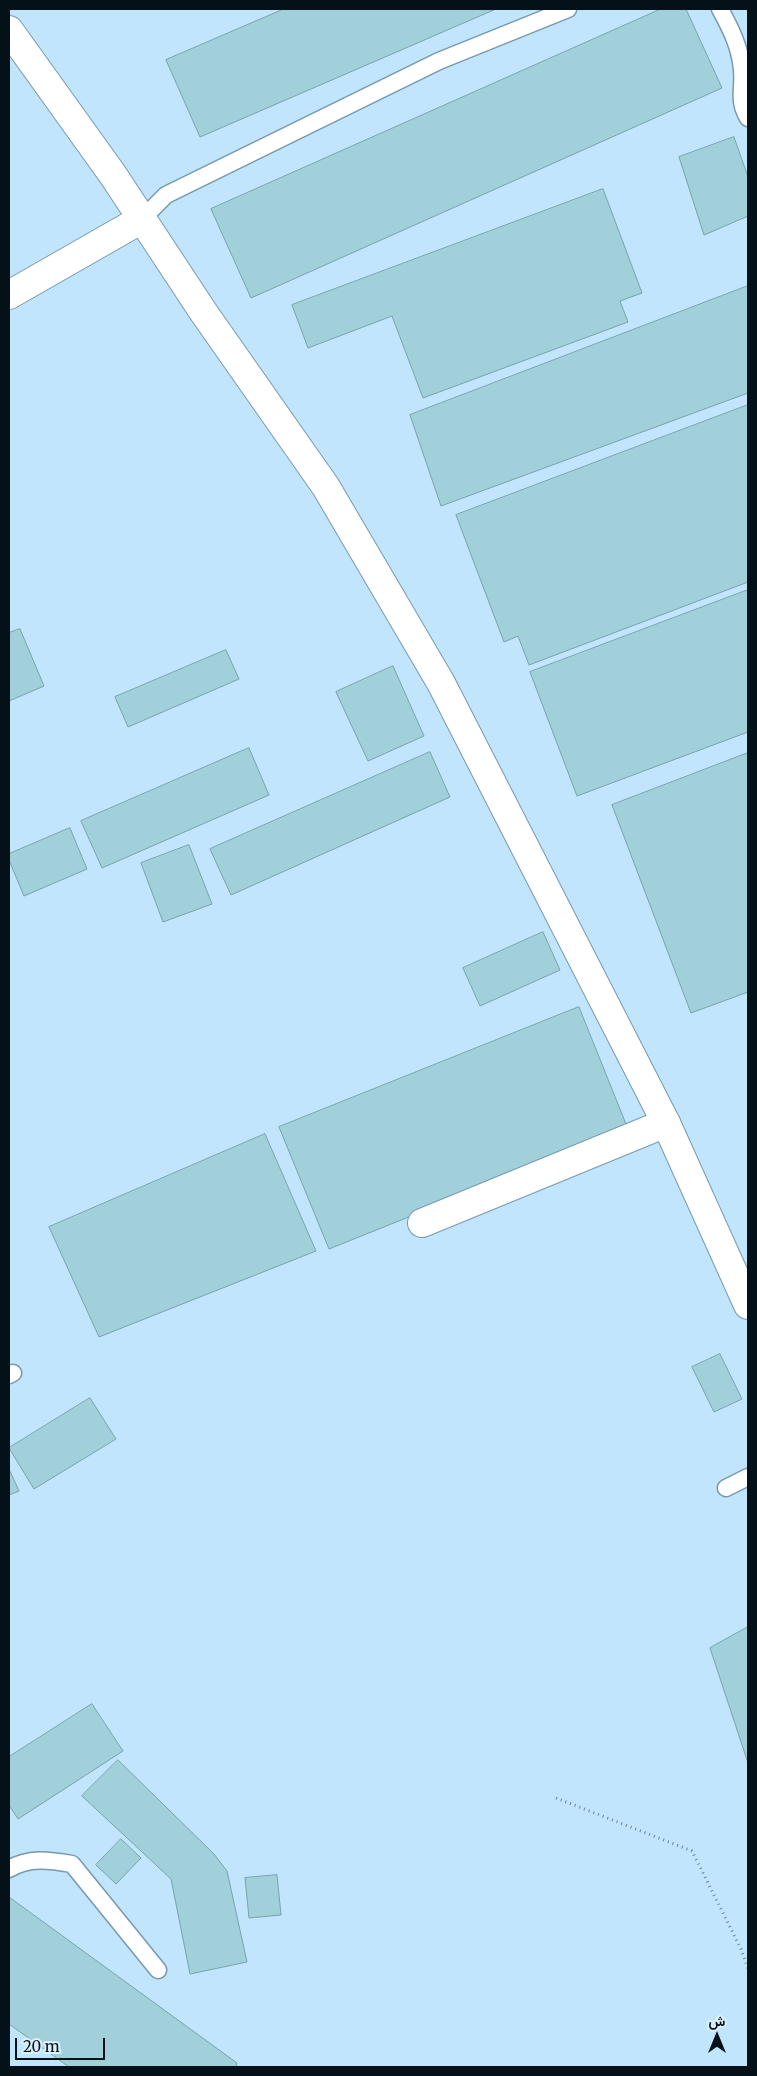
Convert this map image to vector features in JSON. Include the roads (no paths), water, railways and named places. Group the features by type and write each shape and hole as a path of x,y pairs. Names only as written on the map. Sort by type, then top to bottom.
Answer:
{"street":[{"path":"9,30 142,219 204,313 326,487 441,683 666,1123 748,1305"},
{"path":"9,295 142,219"},
{"path":"422,1223 666,1123"}],"lane":[{"path":"142,219 166,195 439,61 568,9"},
{"path":"720,9 736,39 742,71 741,106 748,118"},
{"path":"726,1488 748,1477"},
{"path":"9,1870 21,1862 47,1860 72,1864 158,1970"}]}
